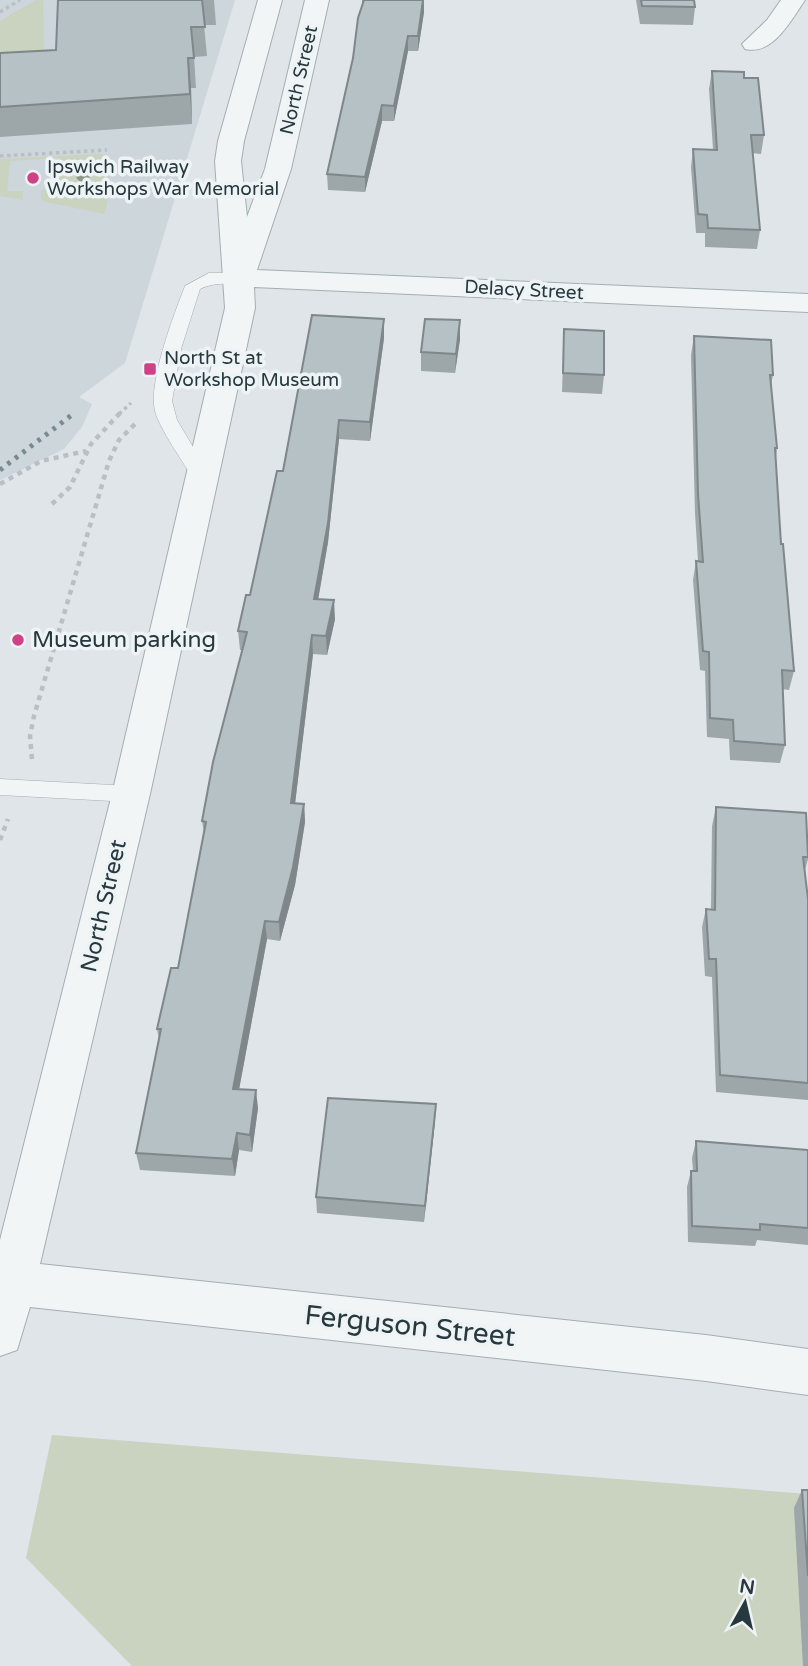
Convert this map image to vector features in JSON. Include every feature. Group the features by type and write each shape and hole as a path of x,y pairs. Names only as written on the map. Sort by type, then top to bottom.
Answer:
{"street":[{"name":"North Street","path":"4,1312 131,794 240,309 228,161 231,141 270,0"},
{"name":"North Street","path":"239,278 278,169 317,0"},
{"path":"754,44 776,25 793,0"},
{"name":"Delacy Street","path":"239,278 808,303"},
{"name":"Ferguson Street","path":"4,1312 706,1358 808,1372"}],"lane":[{"path":"202,477 191,454 166,416 162,394 193,286 206,279 239,278"},
{"path":"0,787 131,794"}],"path":[{"path":"0,12 20,0"},
{"path":"0,156 107,150"},
{"path":"52,504 66,496 86,451 132,402"},
{"path":"33,765 30,752 34,716 109,461 119,440 138,421"},
{"path":"0,484 26,468 68,452 86,451"}],"shaded area":[{"path":"0,0 235,0 125,363 79,397 92,404 82,427 64,449 0,480"}],"green space":[{"path":"36,0 43,0 44,64 0,67 0,21"},
{"path":"100,154 108,157 110,187 105,214 41,201 41,190 57,188 58,158 10,161 7,191 23,191 23,200 0,196 0,159"},
{"path":"52,1435 808,1494 808,1666 132,1666 26,1558"}],"building":[{"path":"58,0 202,0 205,27 191,27 194,58 188,58 190,94 0,107 0,53 56,50"},
{"path":"364,0 423,0 418,36 408,36 394,106 382,105 365,177 327,174 353,58 358,18"},
{"path":"641,0 694,0 695,7 642,6"},
{"path":"712,71 744,72 744,78 758,78 764,135 751,135 760,230 708,228 707,215 698,214 693,149 717,150"},
{"path":"312,315 384,319 370,422 339,420 328,523 314,599 334,600 326,636 312,635 291,803 304,804 293,867 279,922 265,921 233,1089 256,1090 250,1135 237,1133 232,1159 136,1153 161,1029 157,1029 171,968 178,968 206,822 202,821 213,762 247,632 238,631 246,595 250,595 277,471 283,471"},
{"path":"425,319 460,320 456,354 421,352"},
{"path":"564,329 604,331 604,375 563,373"},
{"path":"694,336 771,340 773,375 770,375 777,448 781,544 794,671 782,670 785,745 734,741 733,720 710,718 709,652 703,651 696,561 703,562 698,494"},
{"path":"716,807 806,813 808,857 803,857 808,899 808,1083 720,1075 716,959 709,959 706,909 715,910"},
{"path":"328,1098 436,1104 425,1206 316,1197"},
{"path":"696,1141 808,1150 808,1228 760,1224 760,1230 692,1226 691,1171 697,1171"},
{"path":"802,1490 808,1490 808,1576"}],"railway":[{"path":"0,470 73,414"}],"place":[{"name":"Ipswich Railway Workshops War Memorial","path":"33,178"},
{"name":"North St at Workshop Museum","path":"150,369"},
{"name":"Museum parking","path":"18,640"}]}
